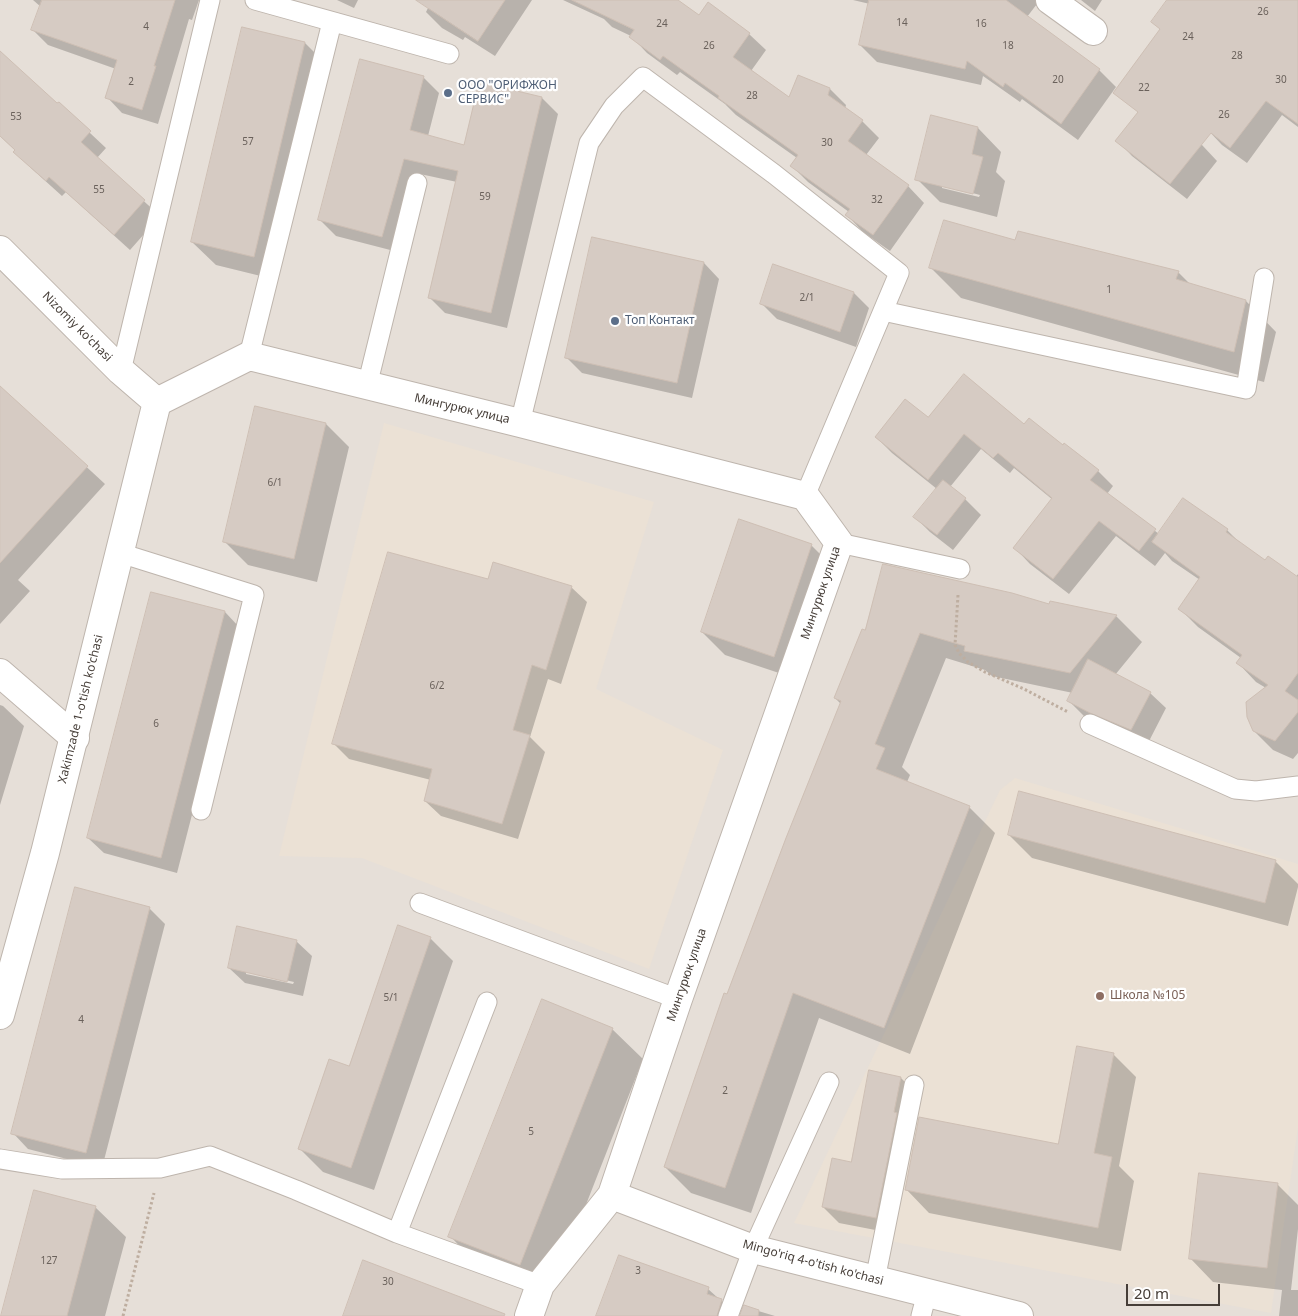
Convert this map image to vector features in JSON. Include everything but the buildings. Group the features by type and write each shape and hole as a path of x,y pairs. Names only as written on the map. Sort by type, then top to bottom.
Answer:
{"street":[{"path":"1050,0 1093,31"},
{"name":"Nizomiy ko'chasi","path":"0,250 121,371 157,402"},
{"path":"157,402 249,356"},
{"name":"Мингурюк улица","path":"249,356 805,496 839,543 678,999 612,1195"},
{"name":"Xakimzade 1-o'tish ko'chasi","path":"2,1005 75,738 157,402"},
{"path":"0,673 75,738"},
{"path":"528,1316 540,1285 612,1195"},
{"name":"Mingo'riq 4-o'tish ko'chasi","path":"612,1195 753,1249 875,1280 924,1304 1019,1316"}],"lane":[{"path":"121,371 210,0"},
{"path":"255,0 450,54"},
{"path":"249,356 332,22"},
{"path":"520,423 589,143 614,106 643,77 774,174 899,272 805,496"},
{"path":"367,386 416,183"},
{"path":"883,311 1246,389 1264,278"},
{"path":"839,543 960,569"},
{"path":"120,553 254,595 201,810"},
{"path":"1090,724 1235,788 1256,791 1298,786"},
{"path":"420,903 678,999"},
{"path":"398,1233 487,1002"},
{"path":"728,1316 753,1249 829,1082"},
{"path":"875,1280 914,1085"},
{"path":"0,1159 62,1169 160,1168 210,1156 398,1233 540,1285"}],"path":[{"path":"960,569 955,645 960,654 968,662 985,672 1024,688 1090,724"},
{"path":"123,1316 160,1168"}],"shaded area":[{"path":"0,0 1298,0 1298,1316 0,1316"},
{"path":"384,423 654,502 596,689 723,750 649,969 362,858 279,856"},
{"name":"Школа №105","path":"1015,778 1298,864 1298,1127 1271,1313 794,1223 1000,790"}],"place":[{"name":"ООО \"ОРИФЖОН СЕРВИС\"","path":"448,93"},
{"name":"Топ Контакт","path":"615,321"},
{"name":"Школа №105","path":"1100,996"}]}
